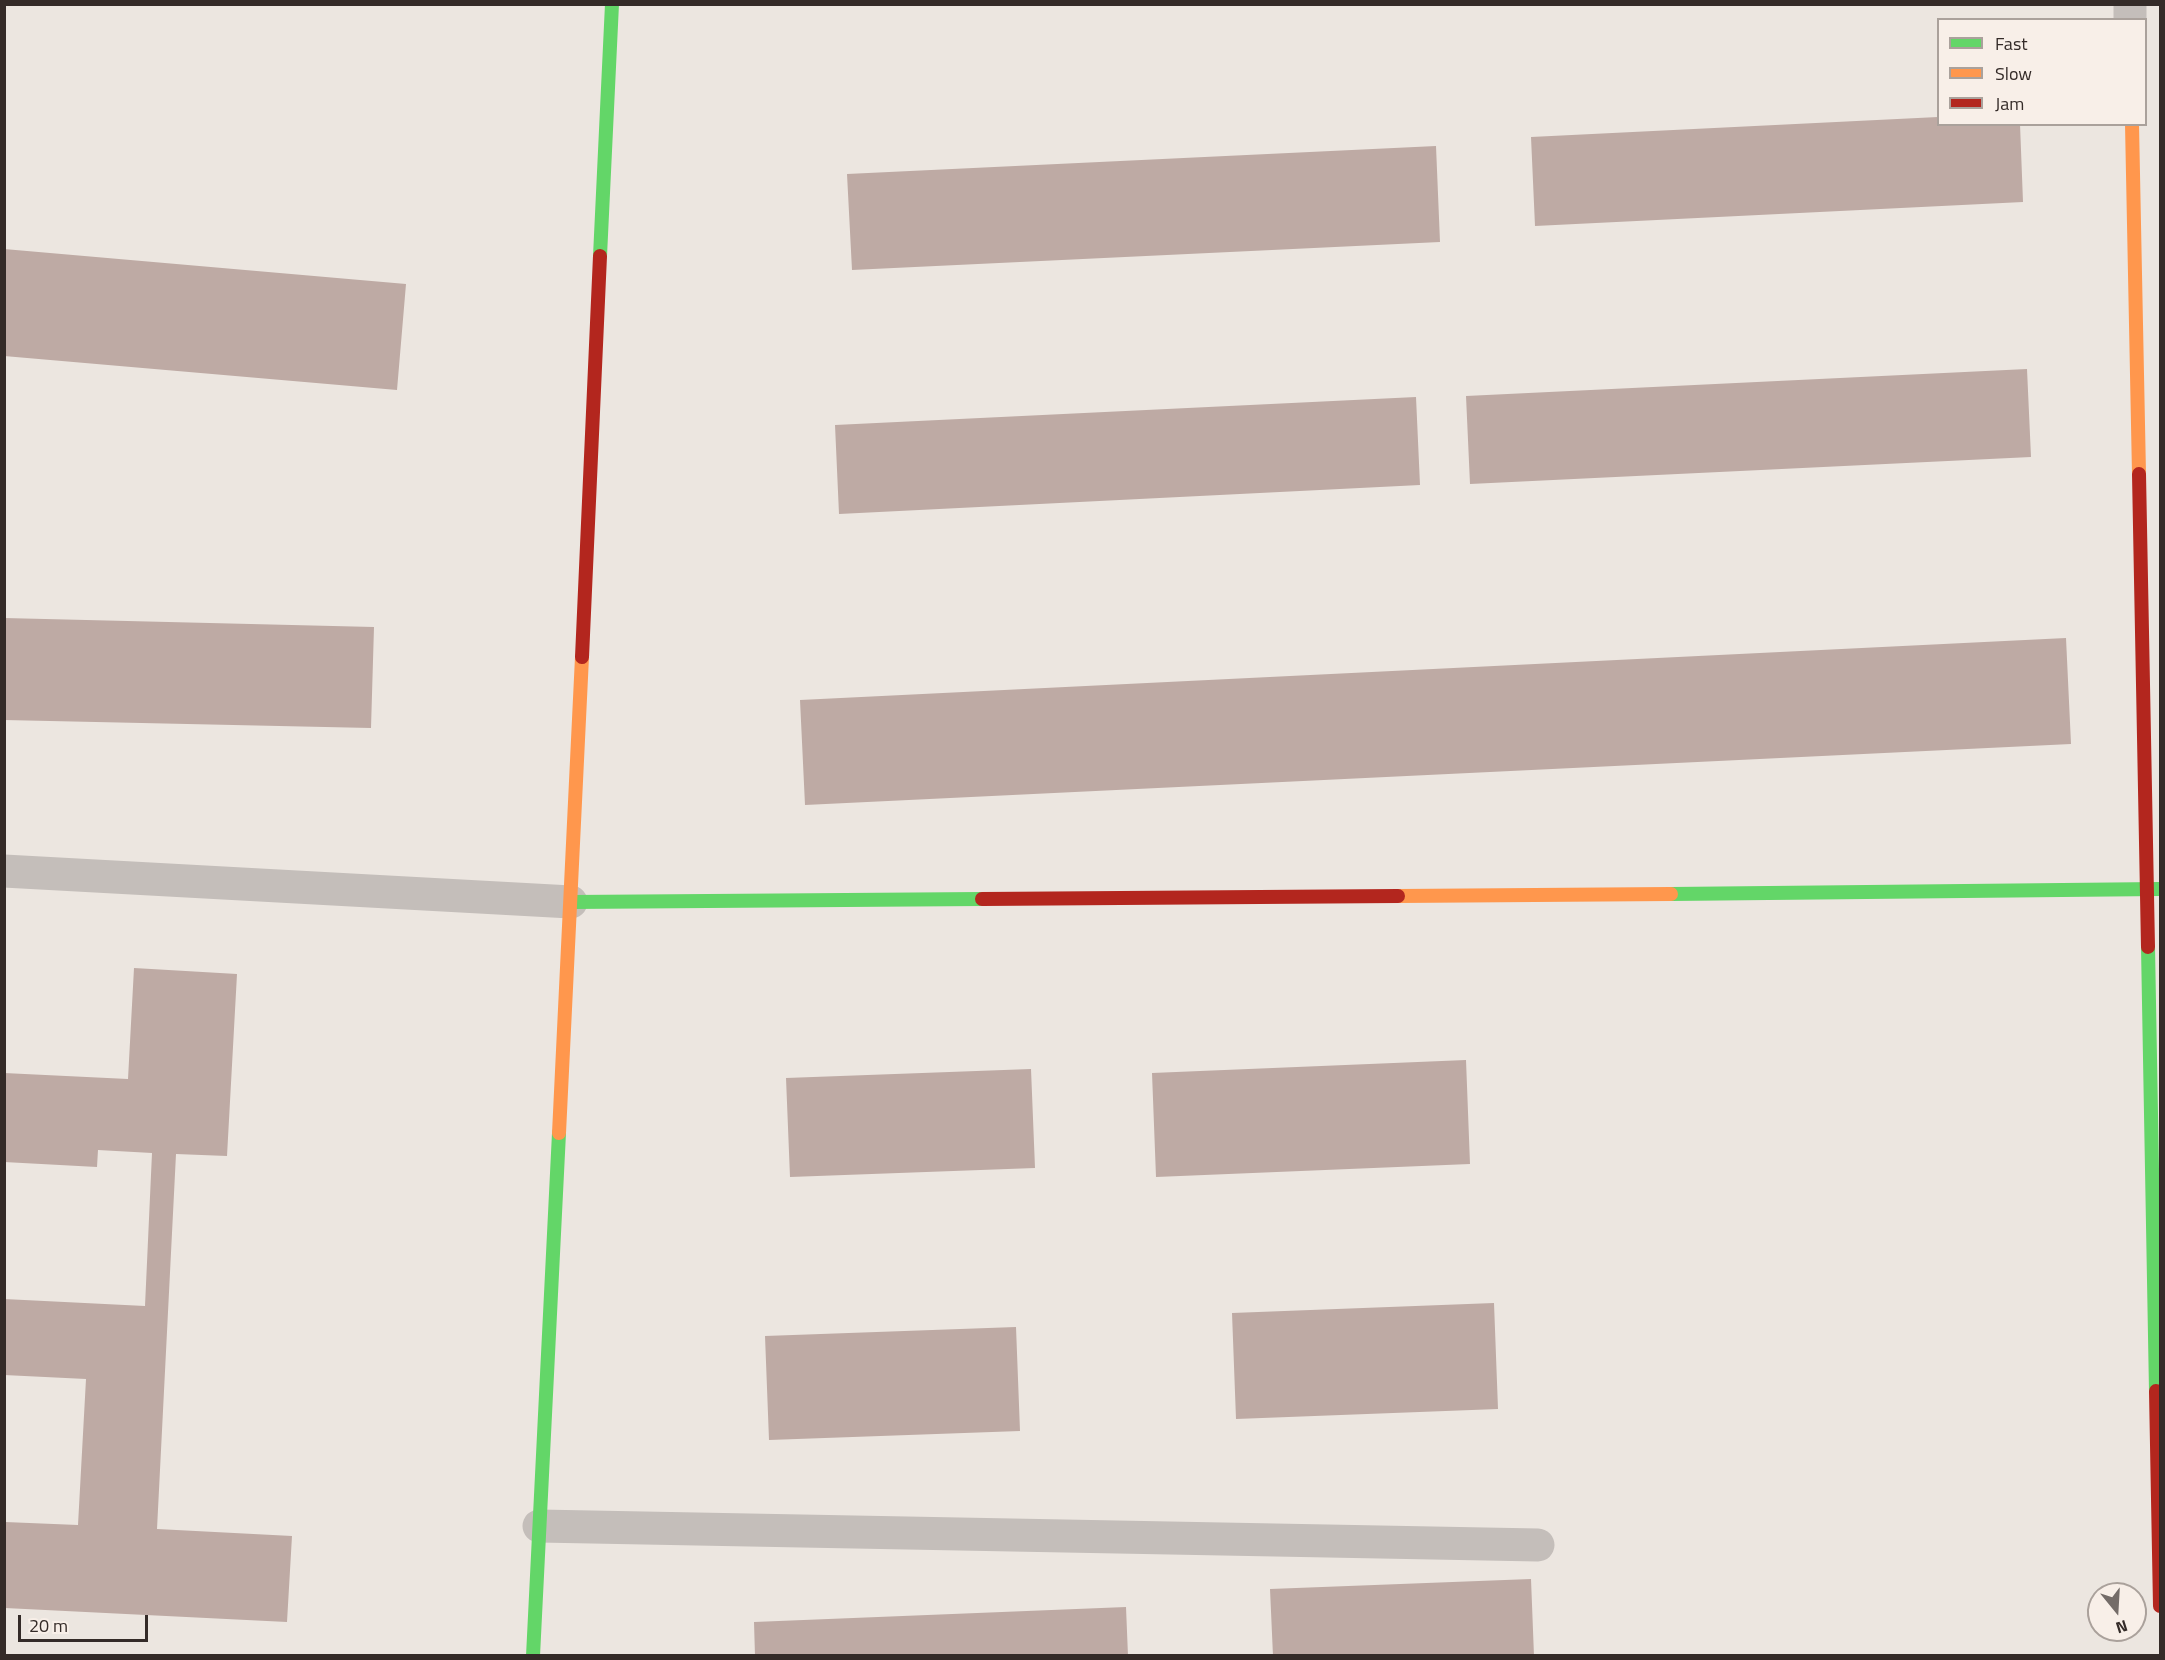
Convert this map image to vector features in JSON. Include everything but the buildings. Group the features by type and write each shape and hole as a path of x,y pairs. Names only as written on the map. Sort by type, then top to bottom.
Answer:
{"street":[{"path":"532,1656 571,902 612,4"},
{"path":"2132,126 2160,1606"},
{"path":"4,871 571,902 2146,891 2160,889"},
{"path":"539,1526 1538,1545"}],"traffic: fast":[{"path":"600,256 612,4"},
{"path":"1671,894 2160,889"},
{"path":"571,902 982,899"},
{"path":"2148,947 2156,1391"},
{"path":"533,1656 559,1133"}],"traffic: slow":[{"path":"2132,126 2139,474"},
{"path":"559,1133 582,657"},
{"path":"1398,896 1671,894"}],"traffic: jam":[{"path":"582,657 600,256"},
{"path":"2139,474 2148,947"},
{"path":"982,899 1398,896"},
{"path":"2156,1391 2160,1606"}]}
